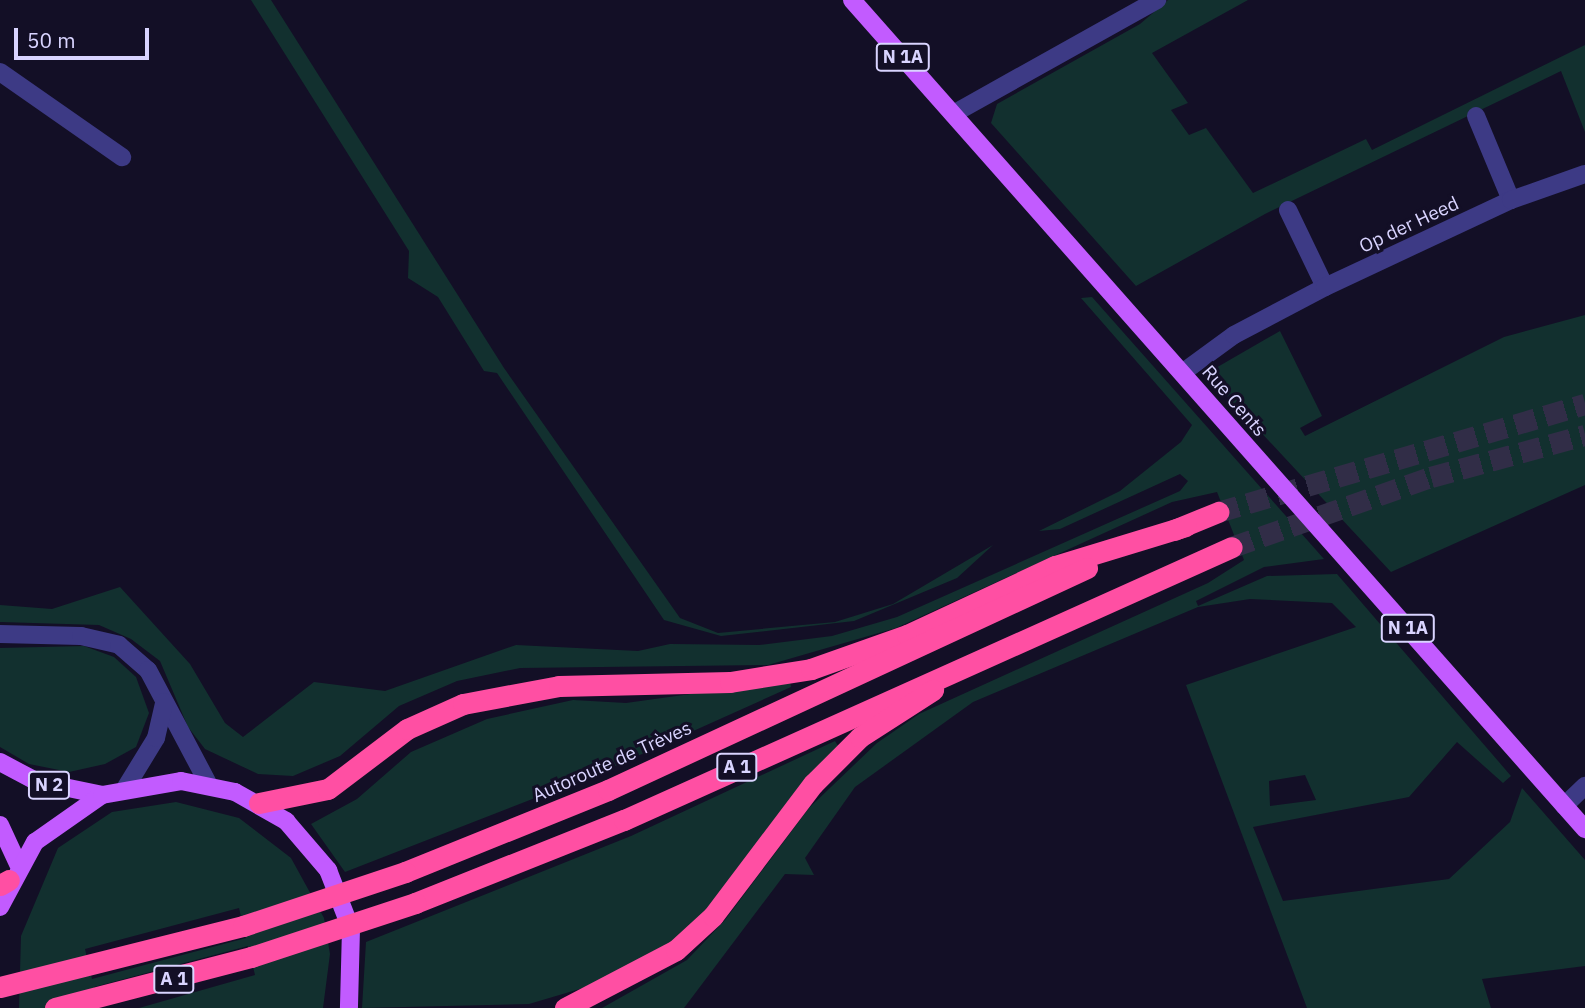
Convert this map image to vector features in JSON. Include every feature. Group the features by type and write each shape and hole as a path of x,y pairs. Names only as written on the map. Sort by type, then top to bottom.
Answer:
{"highway":[{"name":"Autoroute de Trèves","path":"0,987 89,967 243,926 405,872 608,790 1218,512"},
{"path":"259,803 328,789 407,729 463,704 559,686 730,682 811,669 907,635 1055,566 1186,526"},
{"name":"A 1","path":"55,1008 251,957 415,903 624,820 1055,621 1232,547"},
{"name":"A 1","path":"565,1008 676,950 713,916 813,784 860,737 1055,621"}],"main road":[{"name":"Rue Cents","path":"852,0 1585,829"},
{"name":"N 2","path":"0,762 35,781 102,795"},
{"path":"0,907 9,876 55,823 102,795 126,787 209,785 259,803 309,844 342,898 355,961 349,1008"},
{"path":"0,825 9,876"}],"street":[{"path":"953,114 1157,0"},
{"path":"0,72 122,158"},
{"path":"1476,116 1511,200"},
{"name":"Op der Heed","path":"1182,373 1234,335 1325,287 1511,200 1585,174"},
{"path":"1288,210 1325,287"},
{"path":"0,634 82,636 119,645 148,670 209,785"},
{"path":"126,787 156,738 164,702"},
{"path":"1564,806 1585,786"}],"green space":[{"path":"251,0 271,0 504,368 680,618 718,633 835,622 893,604 993,545 957,578 854,621 721,636 664,620 497,373 484,371 438,297 408,278 409,251"},
{"path":"1168,0 1248,0 1152,53 1188,103 1171,110 1189,135 1206,128 1253,193 1366,139 1372,150 1585,45 1585,132 1561,71 1265,214 1136,286 991,123 997,104 1140,24"},
{"path":"1092,297 1324,559 1264,567 1196,601 1198,606 1267,576 1337,574 1511,776 1503,783 1457,742 1409,797 1253,827 1283,901 1449,879 1510,822 1522,788 1585,860 1585,966 1482,979 1491,1008 1307,1008 1186,685 1356,627 1332,603 1250,599 1198,607 973,702 855,787 805,858 814,875 785,874 684,1008 602,1008 687,960 725,920 809,808 877,743 919,714 1208,583 1244,560 1217,492 1172,502 896,628 768,665 520,668 457,681 399,706 340,756 293,776 258,774 205,749 188,727 160,661 131,639 99,625 0,622 0,605 52,609 120,587 190,664 225,723 243,737 314,682 385,691 516,645 638,651 670,644 759,645 832,636 897,617 1180,491 1188,481 1180,474 1060,529 1039,531 1120,491 1181,442 1192,425 1081,298","holes":["1305,775 1316,800 1270,806 1269,781"]},
{"path":"1585,315 1585,485 1391,572 1214,382 1214,369 1280,331 1322,416 1300,428 1305,436 1504,337"},
{"path":"84,646 114,657 136,677 149,713 136,747 105,764 69,772 29,764 0,747 0,648"},
{"path":"790,680 791,687 602,772 345,872 311,824 357,799 411,752 487,719 573,700 626,703"},
{"path":"835,741 838,746 707,910 671,944 583,988 529,1004 362,1008 366,942 631,836"},
{"path":"176,802 239,818 291,858 324,918 330,954 323,1008 139,1008 255,975 248,946 94,987 99,1008 19,1008 21,936 58,848 112,812","holes":["239,908 246,938 92,979 85,949"]}],"tunnel":[{"path":"1218,512 1585,404"},
{"path":"1232,547 1431,477 1585,435"}]}
